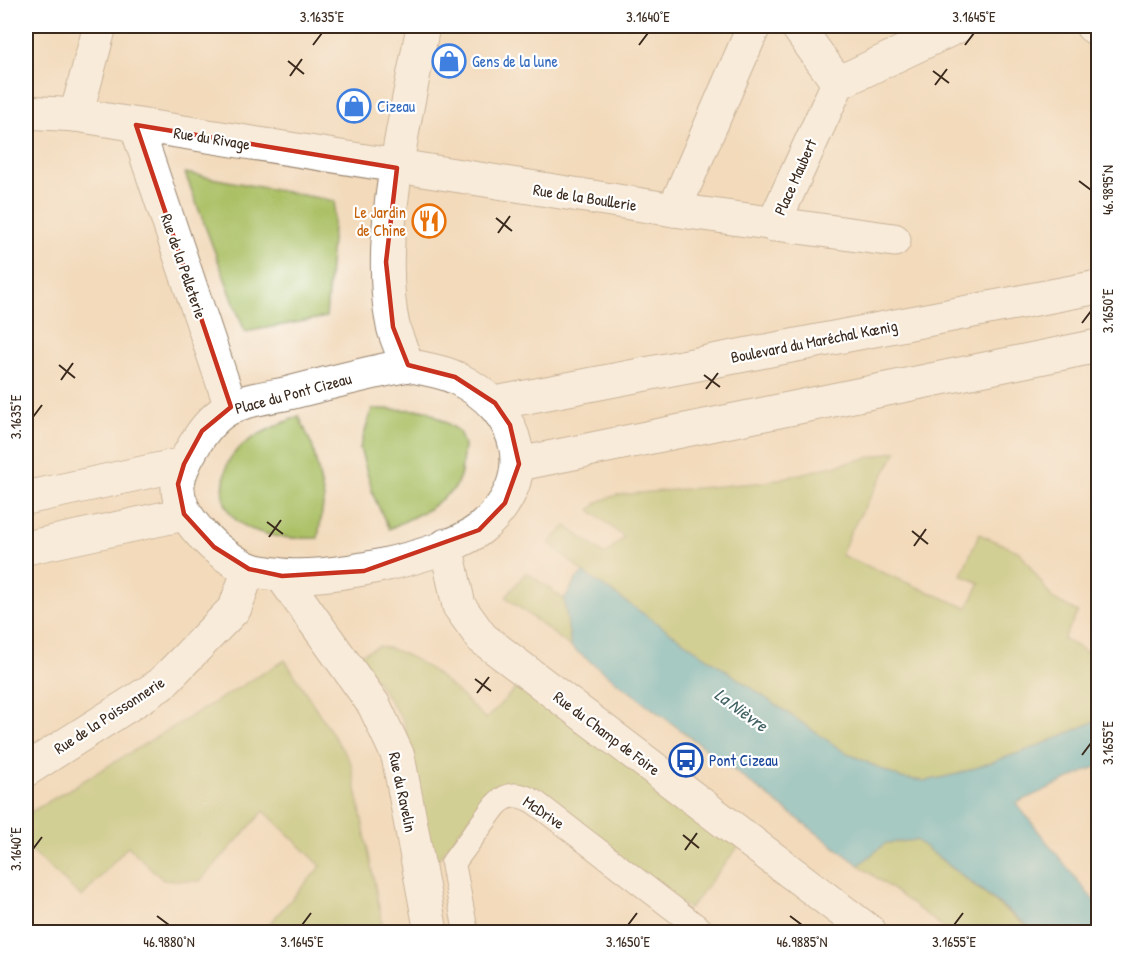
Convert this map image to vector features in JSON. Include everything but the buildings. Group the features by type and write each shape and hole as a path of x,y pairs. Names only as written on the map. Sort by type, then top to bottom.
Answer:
{"main road":[{"path":"76,115 100,26"},
{"path":"408,365 393,327 386,262 397,168 423,26"},
{"path":"674,210 753,26"},
{"path":"797,26 837,83 958,26"},
{"path":"1092,26 1098,30"},
{"name":"Place Maubert","path":"837,83 773,225 894,240"},
{"name":"Rue du Rivage","path":"26,112 76,115 397,168"},
{"name":"Rue de la Pelleterie","path":"136,125 231,407"},
{"name":"Rue de la Boullerie","path":"397,168 773,225"},
{"name":"Boulevard du Maréchal Kœnig","path":"495,403 1098,287"},
{"path":"519,464 1098,346"},
{"name":"Place du Pont Cizeau","path":"408,365 455,377 495,403 510,425 519,464 505,503 479,530 446,545 364,571 282,576 249,569 213,547 184,514 178,484 184,464 202,431 231,407 332,381 408,365"},
{"path":"26,498 184,464"},
{"path":"26,548 184,514"},
{"name":"Rue du Champ de Foire","path":"446,545 459,606 482,638 870,933"},
{"name":"Rue de la Poissonnerie","path":"26,770 160,685 235,608 249,569"},
{"name":"Rue du Ravelin","path":"282,576 374,705 398,756 431,933"}],"lane":[{"name":"McDrive","path":"466,933 453,863 502,798 515,795 525,796 536,803 704,933"}],"highlighted area":[{"path":"136,125 397,168 386,262 393,327 408,365 455,377 495,403 510,425 519,464 505,503 479,530 364,571 282,576 249,569 214,547 184,514 178,484 184,464 202,431 231,407"}],"green space":[{"path":"185,173 335,201 326,317 245,332"},
{"path":"372,409 427,410 459,431 464,446 461,473 455,488 429,509 389,529 374,497 360,448"},
{"path":"299,416 313,448 324,498 318,538 269,535 254,530 240,523 230,513 224,499 226,468 238,449 263,432"},
{"path":"897,451 851,531 841,555 967,608 980,583 961,575 979,534 1020,552 1052,598 1078,612 1063,639 1098,658 1098,720 1036,747 958,774 926,781 900,778 843,751 584,573 549,543 566,526 605,555 624,537 590,510 600,501 617,495 766,482"},
{"path":"526,572 564,599 571,647 506,597"},
{"path":"379,646 395,650 424,665 450,685 486,719 520,684 739,846 689,909 511,784 499,786 488,795 434,864 404,722 359,655"},
{"path":"285,660 351,763 384,932 262,932 321,866 264,811 200,881 163,880 128,846 82,897 26,846 26,815"},
{"path":"916,840 1033,932 950,932 859,865 886,843"}],"water":[{"name":"La Nièvre","path":"584,573 843,751 900,778 926,781 958,774 1036,747 1098,720 1098,766 1016,803 1098,906 1098,932 1036,932 916,840 886,843 859,865 571,647 564,599 577,578"}],"place":[{"name":"Gens de la lune","path":"449,61"},
{"name":"Cizeau","path":"354,106"},
{"name":"Le Jardin de Chine","path":"429,221"},
{"name":"Pont Cizeau","path":"686,760"}]}
